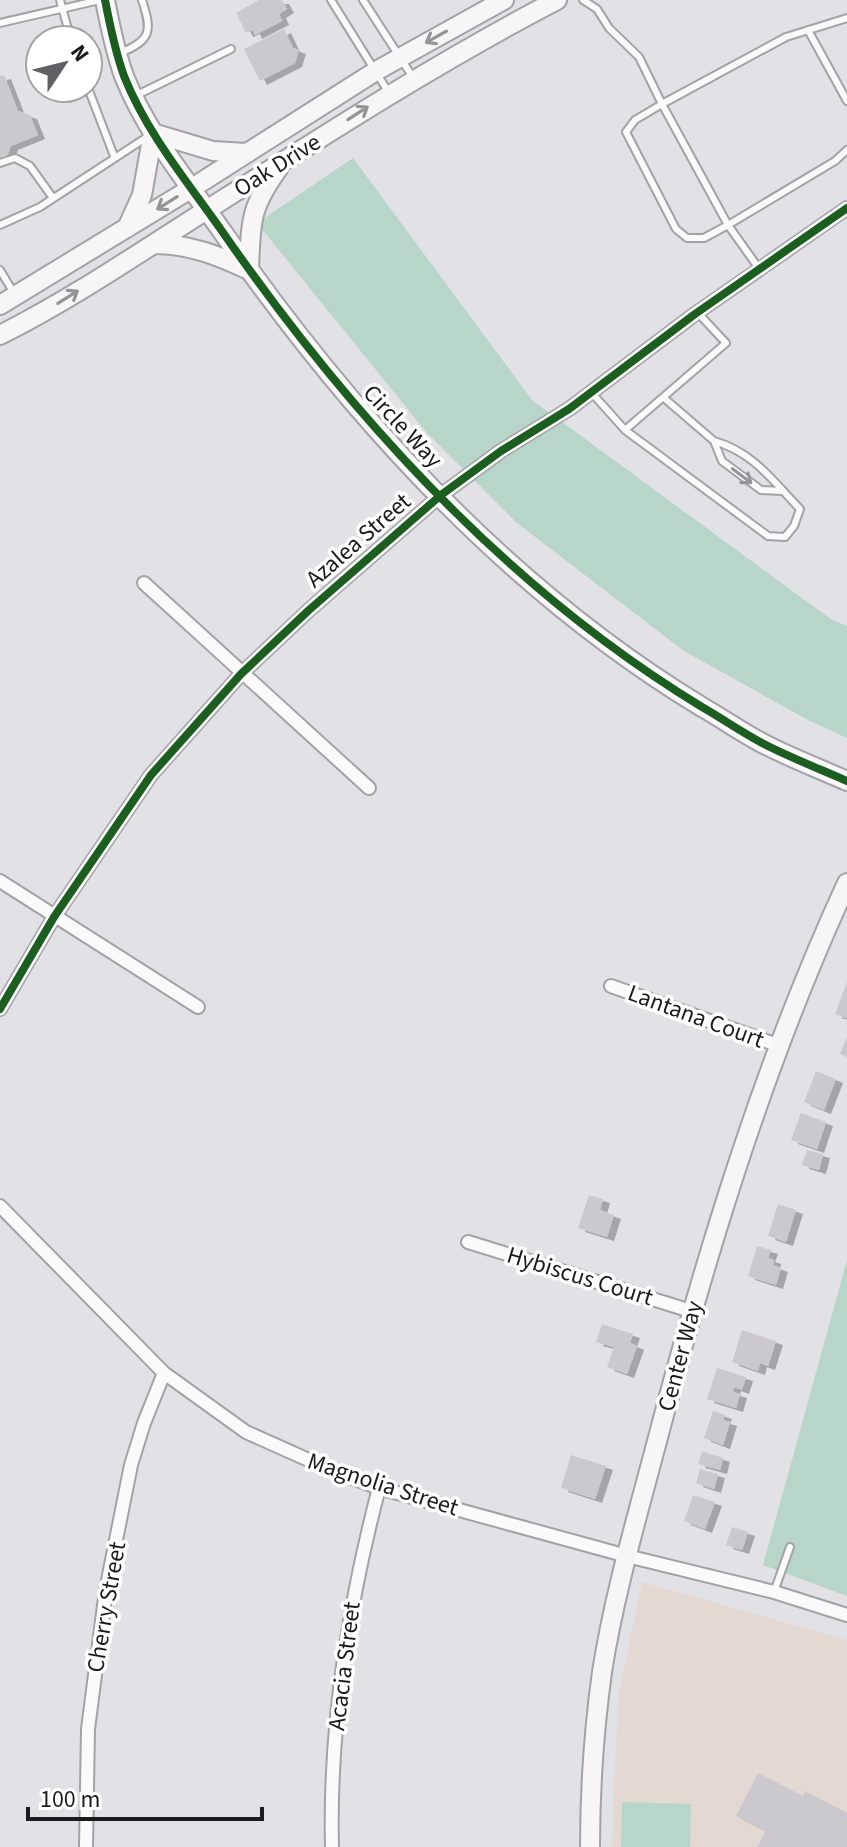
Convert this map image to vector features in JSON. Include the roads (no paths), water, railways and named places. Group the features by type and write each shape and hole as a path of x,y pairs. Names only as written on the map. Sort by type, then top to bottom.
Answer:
{"street":[{"name":"Circle Way","path":"102,0 133,96 153,133 249,270 333,379 441,495 524,578 606,643 674,690 763,743 847,781"},
{"name":"Oak Drive","path":"8,301 376,71 504,0"},
{"name":"Oak Drive","path":"0,335 154,244 389,93 557,0"},
{"path":"127,228 142,195 153,133 213,151 246,153"},
{"path":"154,244 177,244 214,253 249,270 254,205 283,162"},
{"name":"Azalea Street","path":"0,1009 54,917 151,775 241,674 352,570 441,495 591,392 847,208"},
{"path":"8,301 28,321"},
{"path":"144,583 369,788"},
{"path":"0,881 198,1007"},
{"name":"Center Way","path":"590,1847 595,1725 603,1669 627,1556 691,1311 780,1046 847,883"},
{"name":"Lantana Court","path":"611,986 780,1046"},
{"name":"Magnolia Street","path":"0,1206 164,1373 246,1432 379,1488 627,1556 774,1592 847,1615"},
{"name":"Hybiscus Court","path":"468,1242 691,1311"},
{"name":"Cherry Street","path":"86,1847 88,1729 106,1590 131,1465 164,1373"},
{"name":"Acacia Street","path":"332,1847 333,1768 345,1641 358,1569 379,1488"}],"lane":[{"path":"0,23 61,4 102,0"},
{"path":"117,54 137,46 146,38 149,26 144,0"},
{"path":"331,0 389,93"},
{"path":"363,0 414,79"},
{"path":"583,0 597,9 609,28 639,57 728,225 760,270"},
{"path":"597,9 599,0"},
{"path":"61,4 67,24"},
{"path":"847,18 786,37 635,120 626,132 676,229 687,238 704,238 728,225 835,161 847,150"},
{"path":"808,30 847,101"},
{"path":"133,96 231,49"},
{"path":"94,104 114,156"},
{"path":"0,225 53,198 153,133"},
{"path":"0,163 15,158 30,166 53,198"},
{"path":"0,270 8,301"},
{"path":"625,430 726,343 698,313"},
{"path":"591,392 625,430 768,536 785,537 794,526 800,509 771,475 734,447 714,441 664,398"},
{"path":"714,441 722,461 761,490 783,491"},
{"path":"774,1592 790,1547"}]}
